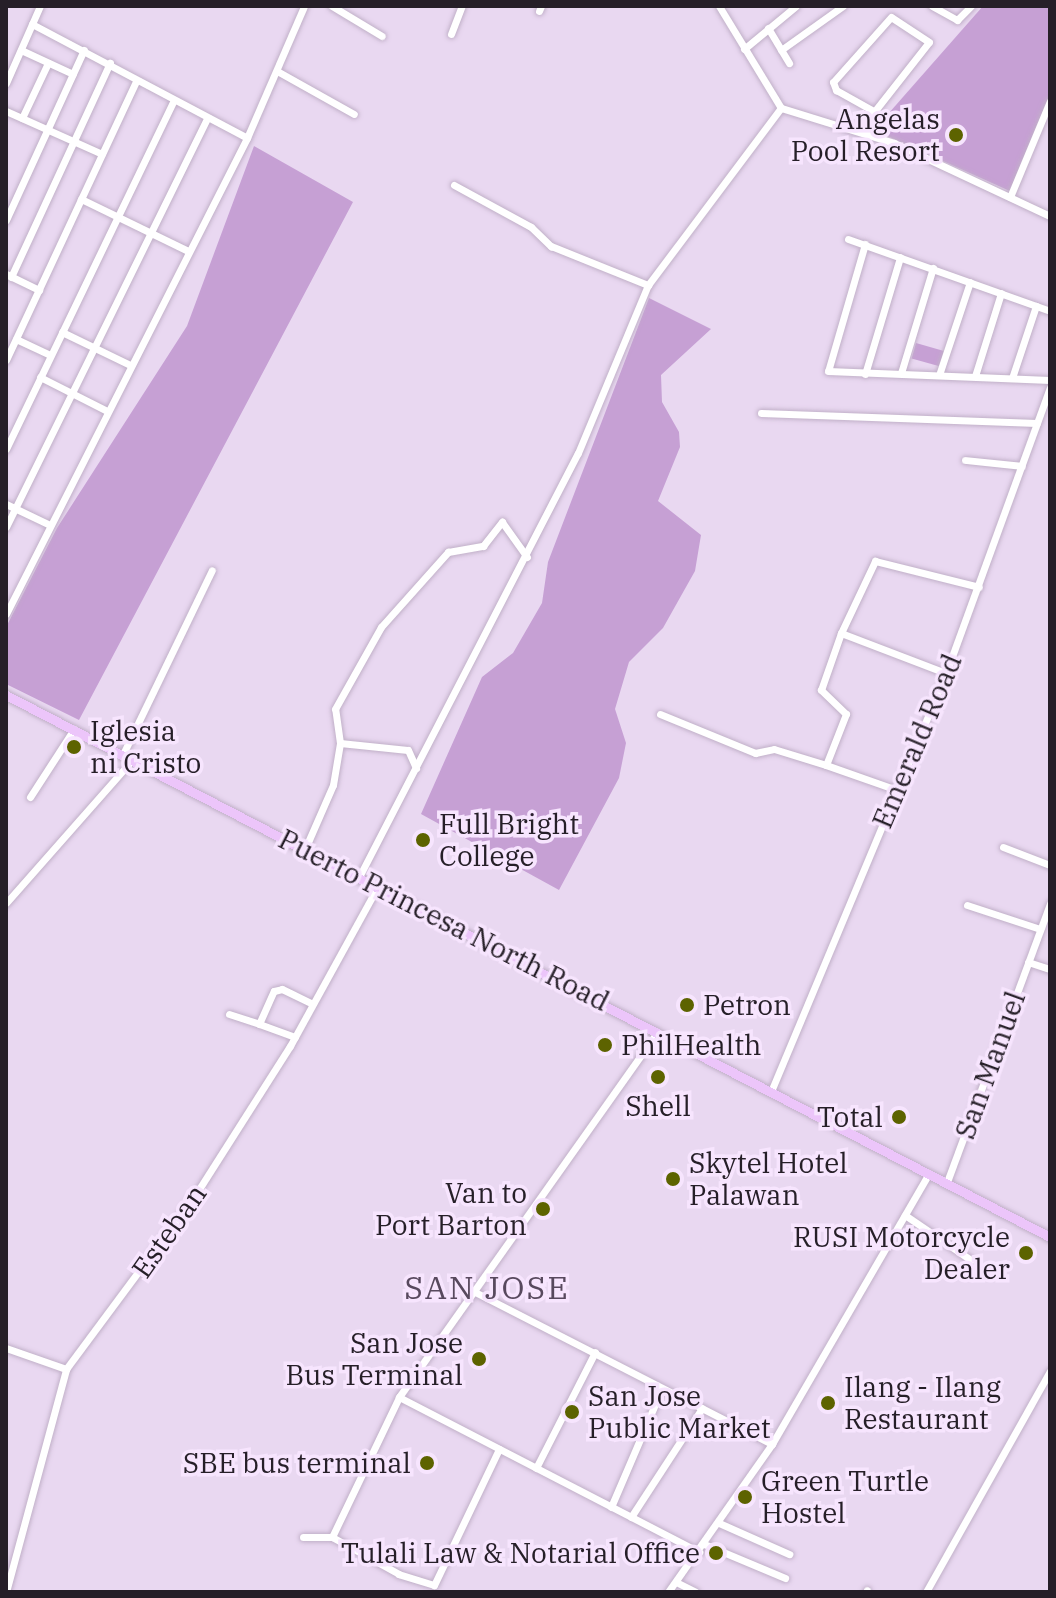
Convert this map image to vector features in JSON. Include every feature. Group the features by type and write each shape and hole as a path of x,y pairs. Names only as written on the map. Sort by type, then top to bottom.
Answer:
{"main road":[{"name":"Puerto Princesa North Road","path":"6,695 772,1089 1050,1237"}],"street":[{"path":"6,83 40,6"},
{"path":"6,614 247,138 304,6"},
{"path":"332,6 382,36"},
{"path":"451,34 462,6"},
{"path":"719,6 781,108 859,131 1050,216"},
{"path":"744,49 796,6"},
{"path":"781,50 843,6"},
{"path":"932,6 957,20 971,6"},
{"path":"859,131 872,110 929,42 891,17 833,82 836,90 872,110"},
{"path":"32,24 110,63 135,83 247,138"},
{"path":"768,28 789,63"},
{"path":"21,50 73,74"},
{"path":"6,220 84,50"},
{"path":"22,118 48,63"},
{"path":"39,290 8,276 110,63"},
{"path":"277,71 354,114"},
{"path":"6,360 12,341 39,290 135,83"},
{"path":"1010,197 1050,101"},
{"path":"6,449 173,102"},
{"path":"359,877 527,557 578,453 648,285 781,108"},
{"path":"6,111 102,154"},
{"path":"6,527 207,119"},
{"path":"454,185 531,227 551,246 648,285"},
{"path":"81,199 188,251"},
{"path":"848,239 1050,311"},
{"path":"865,244 827,368 865,374 1050,380"},
{"path":"865,374 900,257"},
{"path":"901,373 933,268"},
{"path":"939,375 970,282"},
{"path":"975,376 1001,293"},
{"path":"1012,378 1036,306"},
{"path":"62,332 130,365"},
{"path":"12,341 51,355"},
{"path":"40,377 107,411"},
{"name":"Emerald Road","path":"772,1089 946,673 1050,388"},
{"path":"761,413 1037,423"},
{"path":"965,460 1022,466"},
{"path":"6,504 50,525"},
{"path":"305,849 328,803 340,743 335,709 368,646 448,552 483,546 502,522 527,557"},
{"path":"826,765 846,708 821,690 841,633 875,561 979,587"},
{"path":"123,754 212,570"},
{"path":"841,633 946,673"},
{"path":"660,714 755,753 774,749 897,790"},
{"path":"30,797 74,729"},
{"path":"340,743 408,750 416,770"},
{"path":"6,903 133,759"},
{"path":"1003,847 1050,865"},
{"name":"Esteban","path":"6,1592 66,1369 154,1255 295,1037 378,886"},
{"name":"San Manuel","path":"947,1182 1050,903"},
{"path":"967,905 1040,929"},
{"path":"1028,962 1050,969"},
{"path":"259,1024 279,988 313,1004"},
{"path":"229,1014 295,1037"},
{"path":"332,1537 399,1397 657,1032"},
{"path":"668,1592 772,1444 929,1173"},
{"path":"905,1215 971,1260"},
{"path":"473,1291 772,1444"},
{"path":"6,1348 66,1369"},
{"path":"536,1468 595,1352"},
{"path":"926,1592 1050,1371"},
{"path":"611,1507 662,1388"},
{"path":"399,1397 699,1552"},
{"path":"631,1517 702,1408"},
{"path":"303,1537 332,1537 399,1574 434,1585 499,1449"},
{"path":"719,1523 789,1554"},
{"path":"704,1544 785,1578"},
{"path":"676,1582 696,1592"}],"shaded area":[{"path":"983,6 1050,6 1050,108 1012,192 874,130"},
{"path":"254,146 353,202 79,720 6,684 6,627 57,528 187,326"},
{"path":"649,298 711,329 661,375 662,402 679,432 680,447 658,501 701,535 695,571 663,628 629,662 615,709 626,743 619,778 559,890 421,814 482,677 513,653 542,603 548,562"},
{"path":"916,343 944,351 939,366 912,358"}],"place":[{"name":"Angelas Pool Resort","path":"956,135"},
{"name":"Iglesia ni Cristo","path":"74,747"},
{"name":"Full Bright College","path":"423,840"},
{"name":"Petron","path":"687,1005"},
{"name":"PhilHealth","path":"605,1045"},
{"name":"Shell","path":"658,1077"},
{"name":"Total","path":"899,1117"},
{"name":"Skytel Hotel Palawan","path":"673,1179"},
{"name":"Van to Port Barton","path":"543,1209"},
{"name":"RUSI Motorcycle Dealer","path":"1026,1253"},
{"name":"San Jose Bus Terminal","path":"479,1359"},
{"name":"Ilang - Ilang Restaurant","path":"828,1403"},
{"name":"San Jose Public Market","path":"572,1412"},
{"name":"SBE bus terminal","path":"427,1463"},
{"name":"Green Turtle Hostel","path":"745,1497"},
{"name":"Tulali Law & Notarial Office","path":"716,1553"}],"district":[{"name":"SAN JOSE","path":"487,1287"}]}
